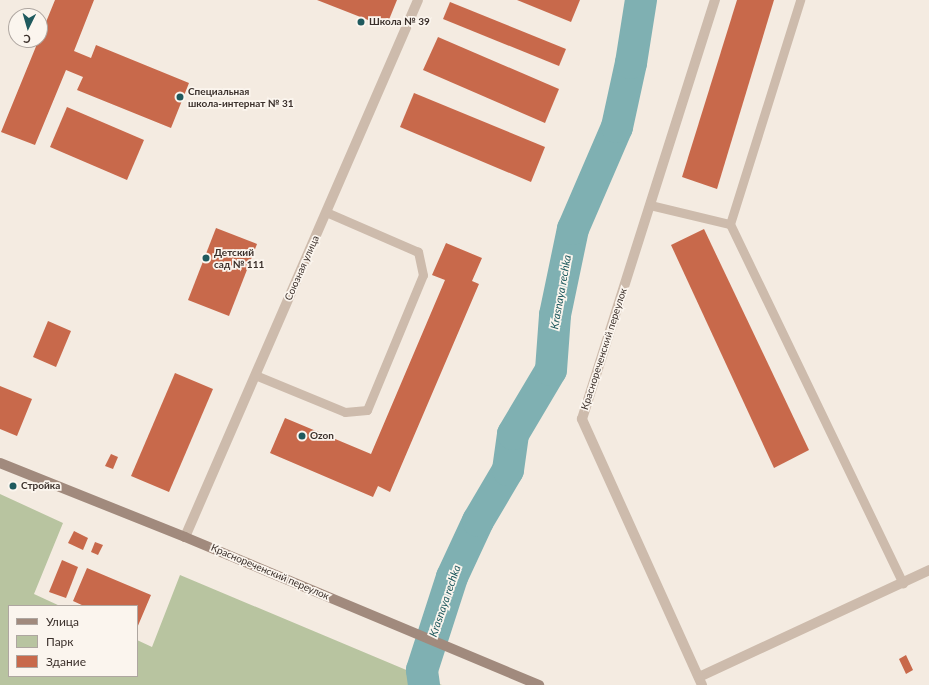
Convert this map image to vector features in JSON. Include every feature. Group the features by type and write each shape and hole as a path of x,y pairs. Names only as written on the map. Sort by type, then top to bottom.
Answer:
{"street":[{"name":"Союзная улица","path":"185,537 418,0"},
{"name":"Краснореченский переулок","path":"700,681 582,419 715,0"},
{"name":"Краснореченский переулок","path":"0,463 185,537 539,685"},
{"path":"700,681 929,570"}],"lane":[{"path":"800,0 730,224 903,583"},
{"path":"650,205 730,224"},
{"path":"255,375 346,412 367,410 423,275 420,259 418,252 326,212"}],"green space":[{"path":"0,494 63,523 34,594 58,605 8,605 8,677 138,677 138,640 152,647 180,575 442,685 0,685"}],"building":[{"path":"55,0 94,0 74,51 91,58 96,45 189,83 171,128 77,90 83,77 66,70 35,145 1,132 35,48 48,48 48,17"},
{"path":"317,0 397,0 386,27"},
{"path":"517,0 580,0 571,22"},
{"path":"737,0 774,0 717,189 682,177"},
{"path":"450,2 566,49 559,66 443,19"},
{"path":"438,37 559,89 545,123 423,70"},
{"path":"414,93 545,147 531,182 400,127"},
{"path":"67,107 144,140 127,180 50,147"},
{"path":"216,228 257,244 229,316 188,300"},
{"path":"704,229 809,450 774,468 671,245"},
{"path":"446,243 482,258 472,281 479,284 390,492 378,486 373,497 270,453 285,418 371,454 445,280 432,275"},
{"path":"48,321 71,331 56,367 33,357"},
{"path":"175,373 213,389 169,492 131,476"},
{"path":"0,386 32,399 17,436 0,429"},
{"path":"111,454 118,457 113,469 105,466"},
{"path":"74,531 88,538 83,550 68,543"},
{"path":"95,542 103,545 98,555 91,552"},
{"path":"62,560 78,567 66,598 49,592"},
{"path":"87,568 151,595 138,626 138,605 82,605 73,601"},
{"path":"906,655 913,670 906,674 899,659"}],"waterway":[{"name":"Krasnaya rechka","path":"424,685 422,670 452,577 478,521 508,470 513,434 551,370 555,315 573,229 617,127 631,63 641,0"}],"place":[{"name":"Школа № 39","path":"361,22"},
{"name":"Специальная школа-интернат № 31","path":"180,97"},
{"name":"Детский сад № 111","path":"206,258"},
{"name":"Ozon","path":"302,436"},
{"name":"Стройка","path":"13,486"}]}
